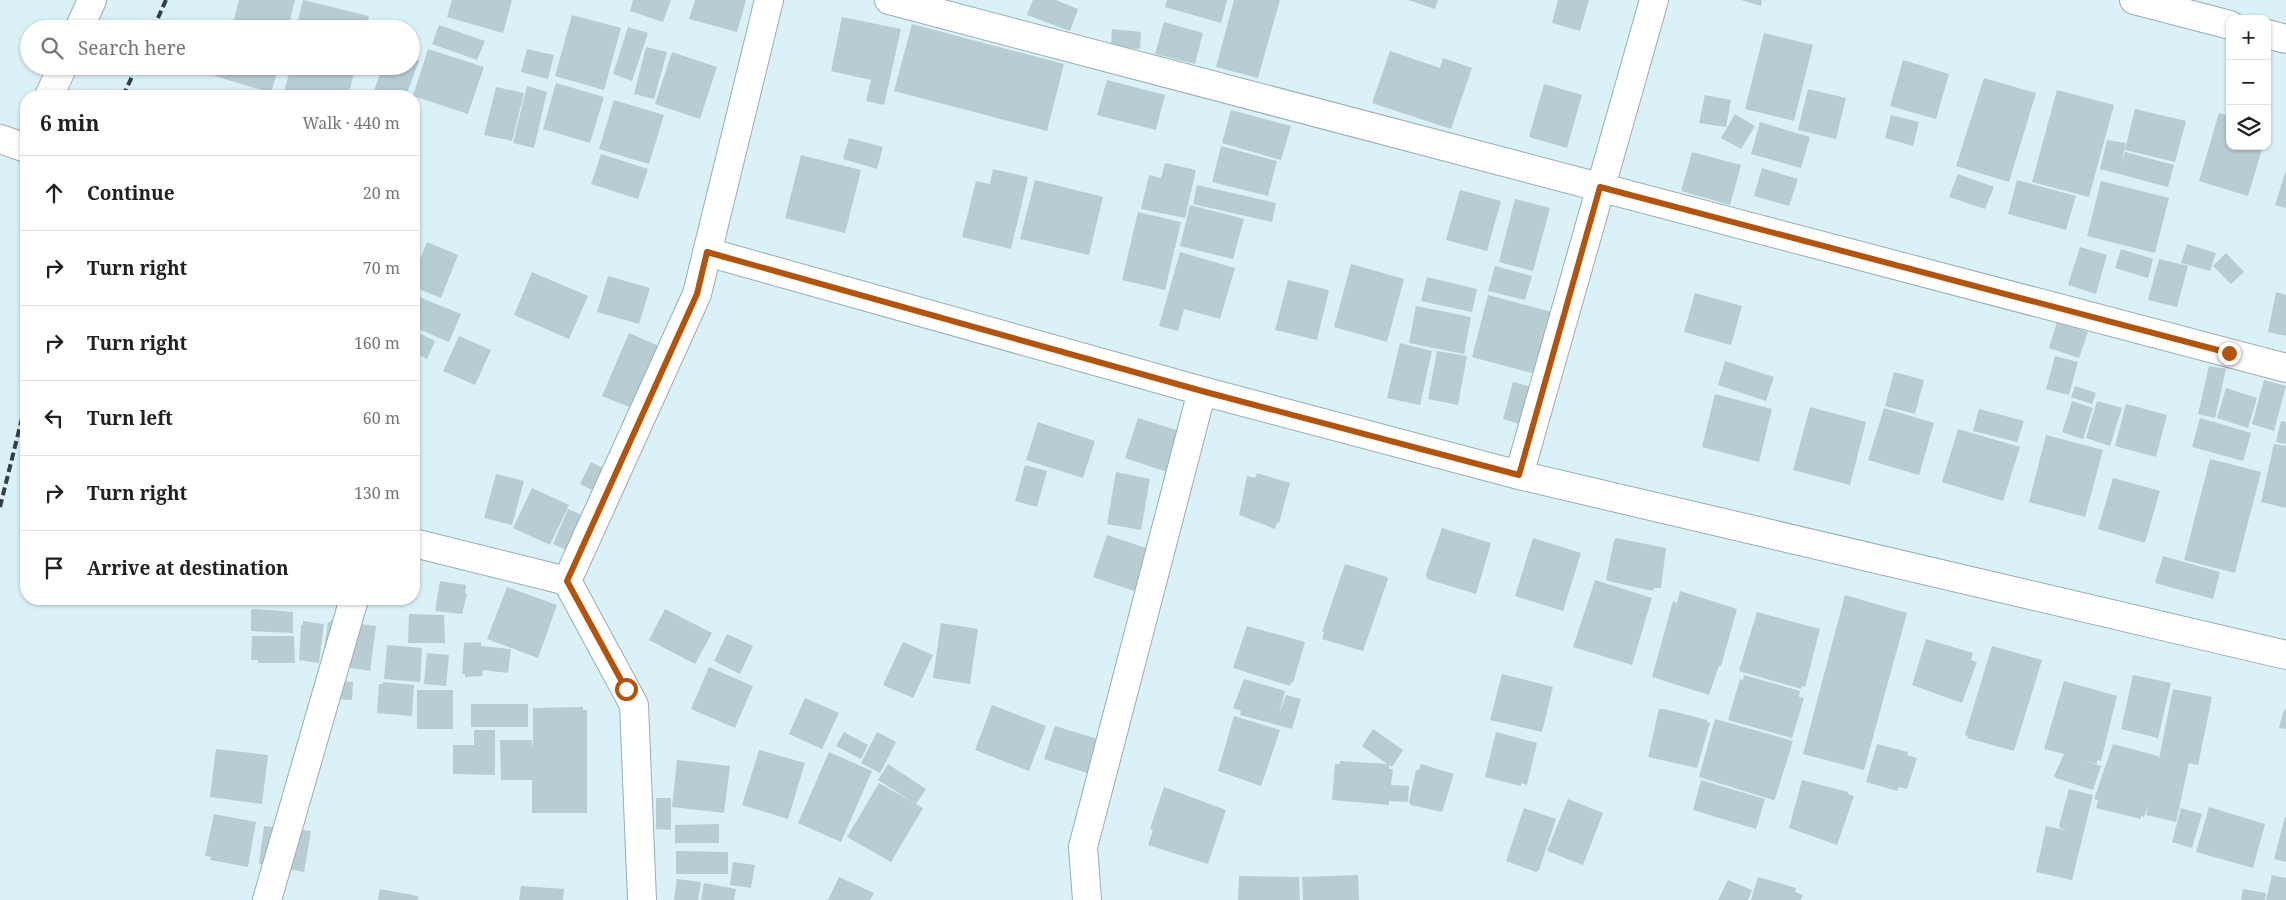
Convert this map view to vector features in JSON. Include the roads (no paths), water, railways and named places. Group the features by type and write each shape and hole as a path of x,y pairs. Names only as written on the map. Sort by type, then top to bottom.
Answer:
{"street":[{"path":"83,20 92,0"},
{"path":"567,581 697,294 770,0"},
{"path":"889,0 2286,368"},
{"path":"1519,475 1654,0"},
{"path":"2134,0 2226,24"},
{"path":"2271,35 2286,39"},
{"path":"52,90 59,75"},
{"path":"0,139 20,146"},
{"path":"707,252 1202,391 1519,475 2286,655"},
{"path":"1087,900 1084,847 1202,391"},
{"path":"420,544 567,581 634,705 642,900"},
{"path":"267,900 352,605"}],"railway":[{"path":"157,20 166,0"},
{"path":"126,90 133,75"},
{"path":"0,507 20,426"}]}
